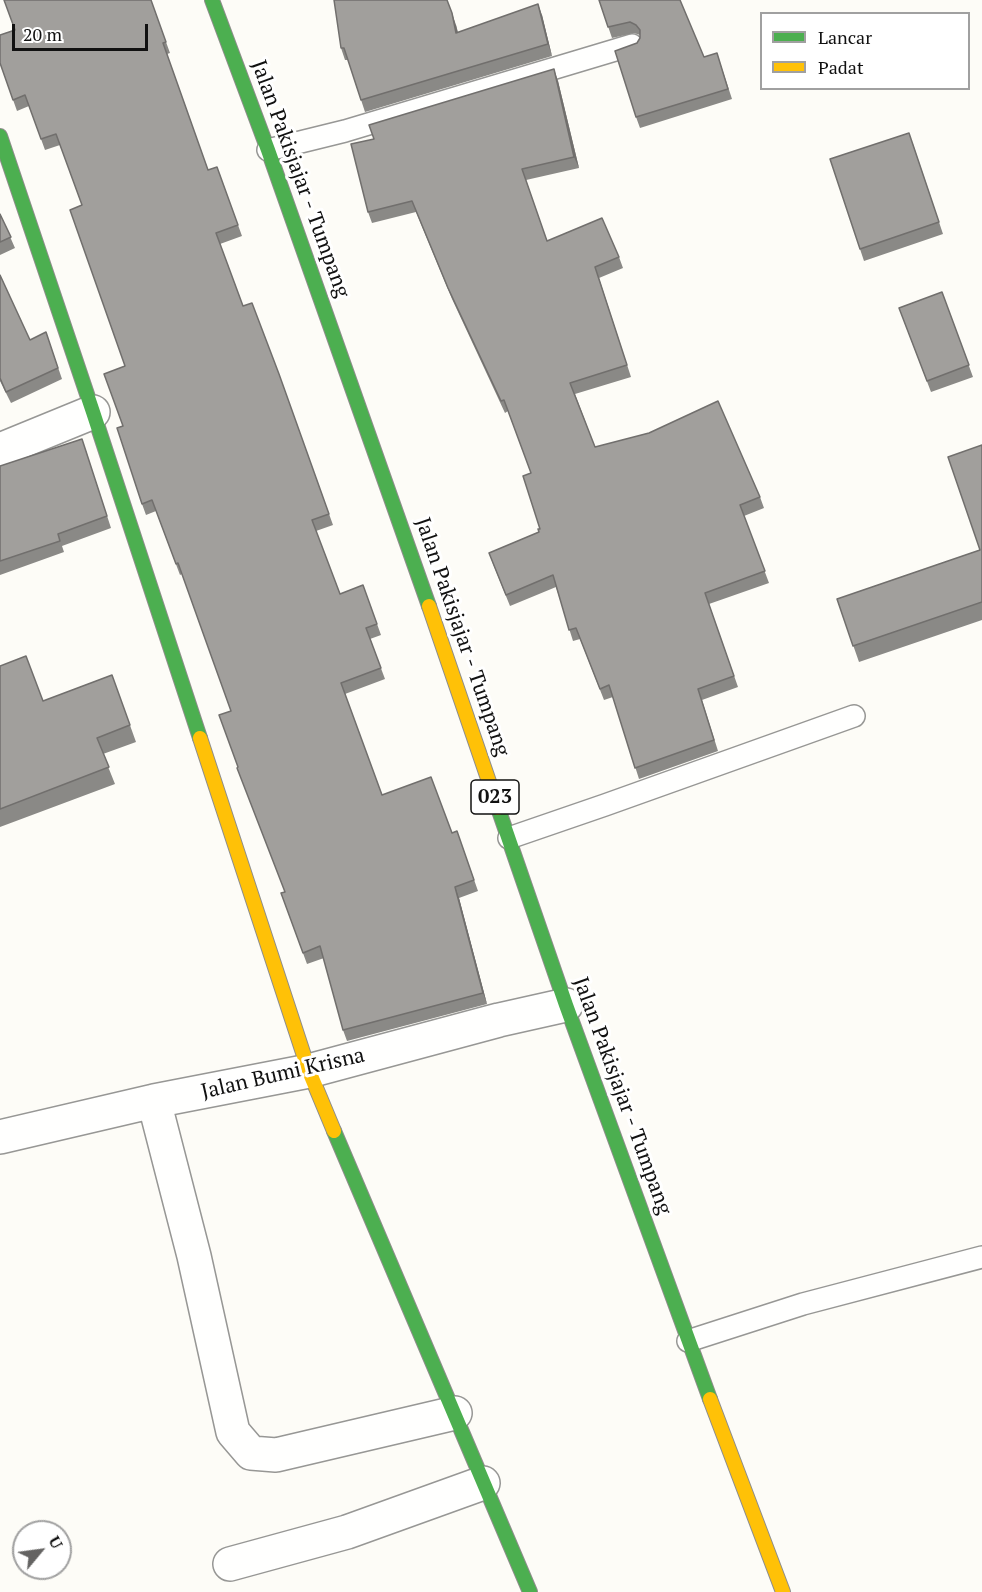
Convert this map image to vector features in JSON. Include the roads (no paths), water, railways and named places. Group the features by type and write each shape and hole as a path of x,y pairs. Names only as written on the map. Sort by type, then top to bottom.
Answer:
{"main road":[{"name":"Jalan Pakisjajar - Tumpang","path":"212,0 268,150 409,548 566,1005 688,1341 783,1592"},
{"path":"0,136 309,1071 530,1592"}],"street":[{"path":"0,450 93,412"},
{"name":"Jalan Bumi Krisna","path":"0,1137 154,1101 309,1071 499,1020 566,1005"},
{"path":"154,1101 194,1256 233,1432 251,1453 276,1455 455,1413"},
{"path":"230,1564 347,1532 483,1484"}],"lane":[{"path":"268,150 345,131 632,45"},
{"path":"509,838 854,716"},
{"path":"688,1341 803,1304 982,1257"}]}
